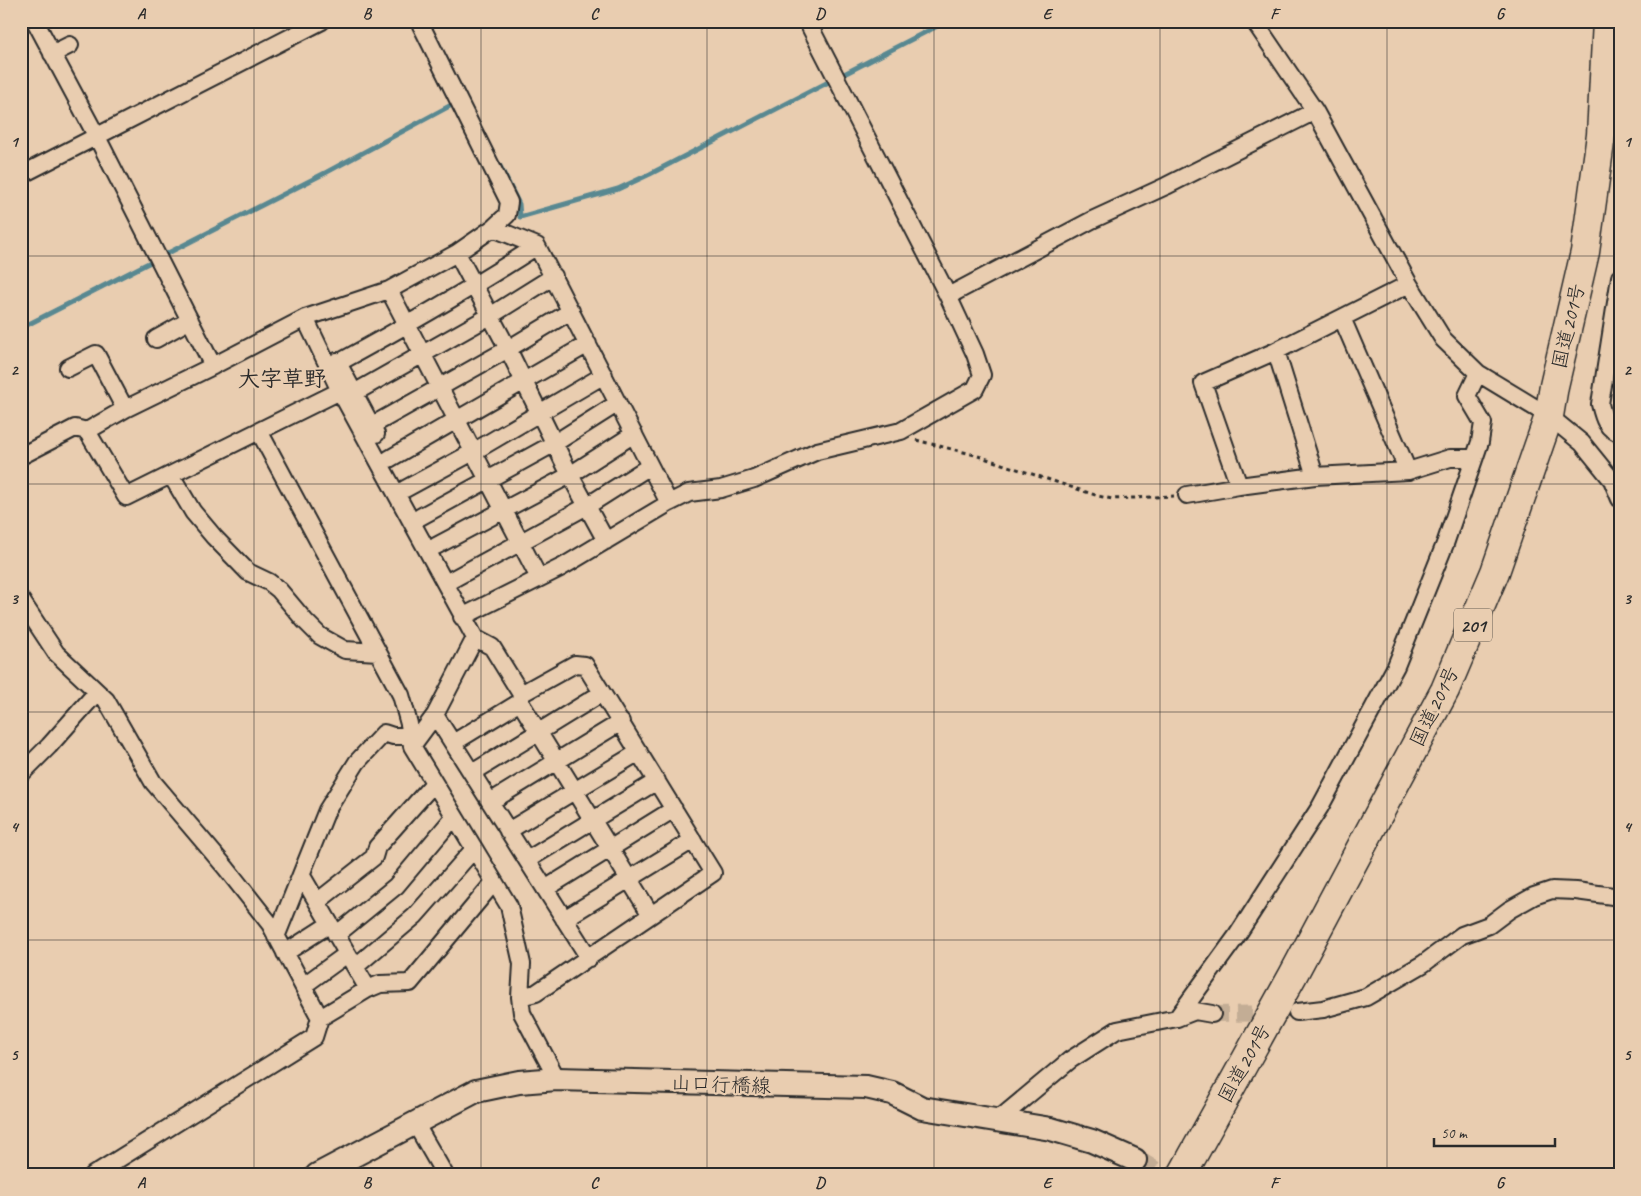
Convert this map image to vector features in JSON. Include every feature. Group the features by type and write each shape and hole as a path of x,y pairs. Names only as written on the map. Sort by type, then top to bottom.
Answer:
{"highway":[{"name":"国道201号","path":"1182,1175 1293,975 1445,690 1495,572 1549,416 1554,386 1585,252 1601,136 1608,21"}],"main road":[{"name":"山口行橋線","path":"317,1175 476,1091 519,1082 557,1079 866,1087 892,1094 922,1108 1051,1129 1092,1141 1135,1160"}],"street":[{"path":"35,21 97,137 214,366"},
{"path":"21,175 322,21"},
{"path":"21,456 75,428 87,431 125,409 214,366 305,318 389,290 456,253 494,228 507,215 509,202 419,21"},
{"path":"464,610 562,567 669,503 690,493 721,489 754,479 784,464 817,451 901,431 975,390 982,376 948,296 807,21"},
{"path":"1254,21 1315,111 1409,284 1443,339 1478,374 1549,416 1582,443 1612,480 1620,499"},
{"path":"52,54 70,45"},
{"path":"948,296 1092,220 1166,186 1315,111"},
{"path":"494,228 537,246 669,503"},
{"path":"338,363 408,326 537,246"},
{"path":"456,253 508,349 570,475 606,542"},
{"path":"87,431 126,497 423,354 490,316 554,276"},
{"path":"1620,277 1600,404 1607,424 1613,432 1620,433"},
{"path":"1239,486 1203,383 1276,351 1409,284"},
{"path":"389,290 539,578"},
{"path":"371,426 508,349 571,310"},
{"path":"305,318 464,610"},
{"path":"1342,318 1408,471"},
{"path":"156,339 190,320"},
{"path":"325,338 338,363 347,392 371,426 453,579 475,638 492,648 538,732 651,915"},
{"path":"389,459 524,383 588,344"},
{"path":"1276,351 1315,476"},
{"path":"68,368 96,354 125,409"},
{"path":"1177,1018 1236,937 1320,807 1396,666 1444,544 1480,442 1482,423 1467,396 1478,374"},
{"path":"405,489 473,452 604,375"},
{"path":"420,517 555,444 618,403"},
{"path":"259,432 401,695 409,724 411,741 454,817 509,906 522,964 520,997 522,1013 557,1079"},
{"path":"436,546 570,475 634,434"},
{"path":"1187,495 1315,476 1408,471 1450,458 1474,458"},
{"path":"453,579 587,506 650,466"},
{"path":"170,475 193,512 214,537 248,572 269,582 279,590 320,636 345,650 378,652"},
{"path":"21,600 56,653 106,700 153,782 226,868 270,924 320,1018"},
{"path":"411,741 435,715 475,638"},
{"path":"453,743 574,664 585,665 713,873 536,993 520,997"},
{"path":"21,774 49,746 97,692"},
{"path":"472,773 602,693"},
{"path":"435,715 588,958"},
{"path":"490,802 620,722"},
{"path":"276,937 328,810 357,762 384,733 411,741"},
{"path":"508,831 639,752"},
{"path":"527,860 657,781"},
{"path":"317,902 374,857 377,847 434,783"},
{"path":"545,889 674,809"},
{"path":"285,953 333,930 396,886 454,817"},
{"path":"564,919 693,840"},
{"path":"303,986 351,960 415,916 474,849"},
{"path":"302,876 368,989"},
{"path":"92,1175 314,1037 320,1018 368,989 380,984 410,983 494,882"},
{"path":"1297,1012 1323,1009 1366,997 1415,968 1462,935 1489,925 1509,910 1534,896 1552,890 1620,897"},
{"path":"998,1120 1070,1060 1117,1030 1177,1018 1195,1012 1212,1014"},
{"path":"414,1123 444,1175"}],"path":[{"path":"901,431 914,439 975,455 1098,496 1112,499 1187,495"}],"waterway":[{"path":"499,164 519,204 520,217 618,189 947,21"},
{"path":"21,328 327,172 457,102"}],"tunnel":[{"path":"1212,1014 1278,1013"},
{"path":"1135,1160 1159,1175"}],"district":[{"name":"大字草野","path":"282,378"}]}
